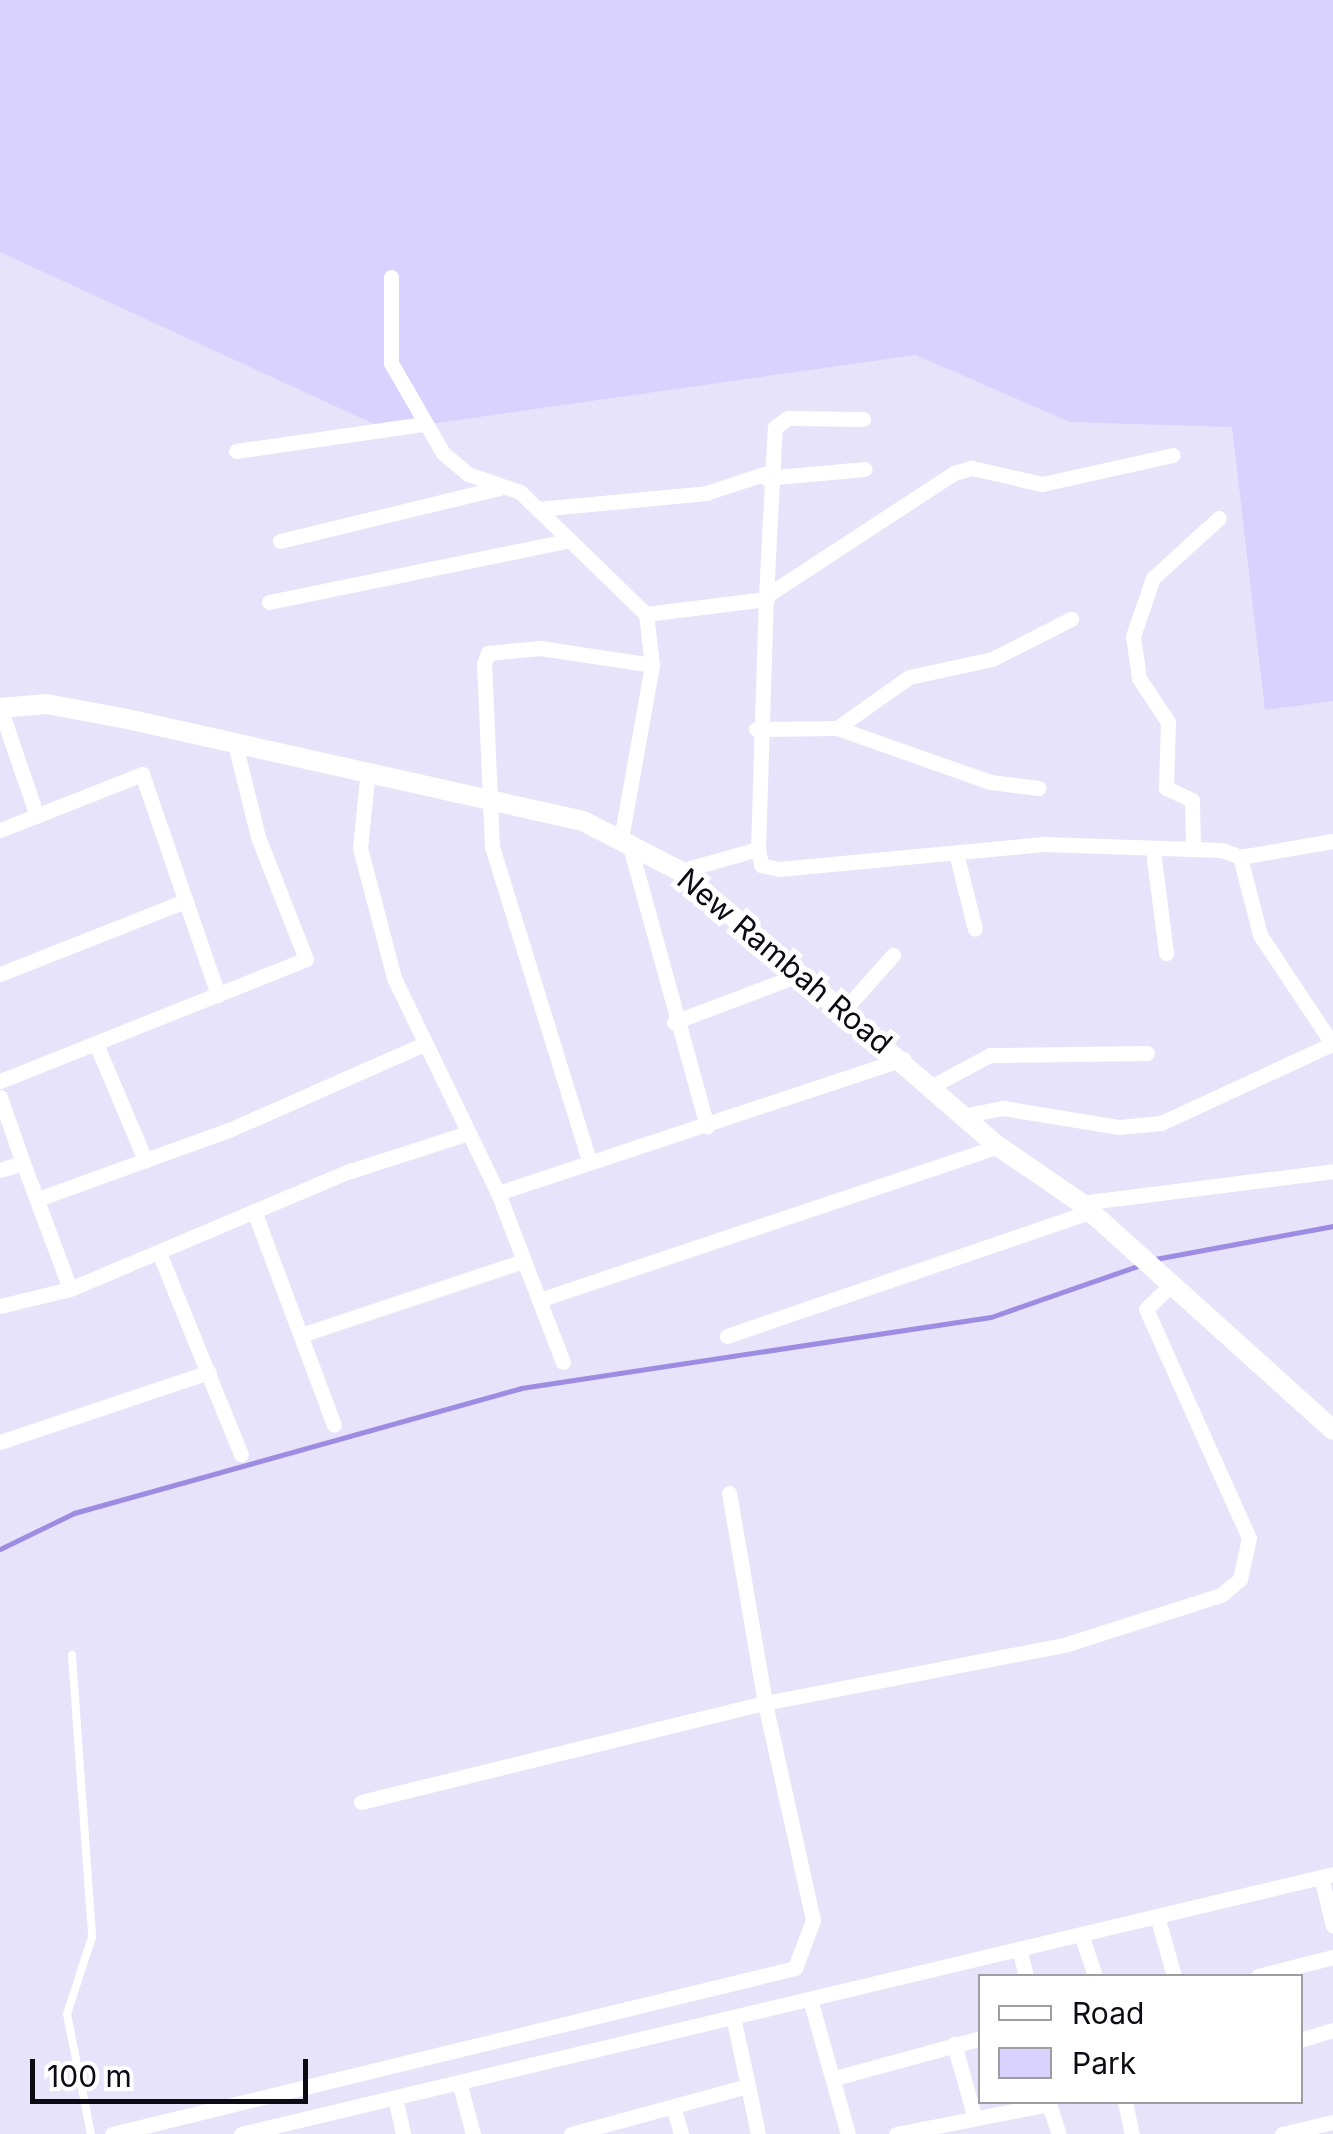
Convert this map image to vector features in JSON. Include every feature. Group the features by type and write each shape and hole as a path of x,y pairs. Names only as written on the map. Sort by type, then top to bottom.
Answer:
{"street":[{"path":"392,277 391,363 424,424 452,464 538,509 646,614 652,665 625,841 706,1126"},
{"path":"863,419 782,420 766,475 766,598 756,729 760,865 778,870 1098,843 1153,851 1193,847 1240,857 1333,841"},
{"path":"236,451 424,424"},
{"path":"646,614 766,598 954,472 1042,484 1173,455"},
{"path":"538,509 706,493 766,475 865,468"},
{"path":"280,540 500,488"},
{"path":"1193,847 1192,800 1166,788 1168,722 1139,678 1133,636 1153,578 1219,518"},
{"path":"269,602 570,540"},
{"path":"837,728 909,677 992,659 1071,618"},
{"path":"588,1157 523,957 487,802 488,652 540,648 652,665"},
{"name":"New Rambah Road","path":"0,708 46,704 235,744 368,778 487,802 625,841 680,871 972,1114 998,1146 1085,1208 1165,1286 1333,1430"},
{"path":"0,708 37,816"},
{"path":"756,729 837,728 990,782 1039,788"},
{"path":"0,1081 97,1046 306,960 258,837 235,744"},
{"path":"0,830 142,774 218,995"},
{"path":"368,778 360,848 394,978 466,1134 498,1193 562,1362"},
{"path":"680,871 758,850"},
{"path":"1153,851 1166,953"},
{"path":"956,854 975,928"},
{"path":"972,1114 1003,1108 1119,1127 1162,1123 1333,1044 1260,935 1240,857"},
{"path":"0,974 185,901"},
{"path":"844,1010 894,955"},
{"path":"674,1022 801,974"},
{"path":"38,1199 424,1044"},
{"path":"97,1046 144,1157"},
{"path":"934,1085 990,1056 1148,1052"},
{"path":"498,1193 588,1157 706,1126 904,1059"},
{"path":"0,1097 70,1289"},
{"path":"0,1306 70,1289 160,1255 254,1211 466,1134"},
{"path":"539,1300 998,1146"},
{"path":"0,1170 23,1163"},
{"path":"727,1336 1085,1208 1333,1171"},
{"path":"254,1211 334,1425"},
{"path":"160,1255 242,1454"},
{"path":"300,1335 524,1261"},
{"path":"361,1802 765,1703 1081,1641 1221,1595 1240,1579 1249,1538 1146,1309 1165,1286"},
{"path":"0,1442 209,1372"},
{"path":"112,2134 795,1968 813,1920 765,1703 729,1493"},
{"path":"241,2134 1327,1876 1333,1926"},
{"path":"1158,1916 1173,1974"},
{"path":"1082,1934 1094,1974"},
{"path":"1019,1949 1025,1974"},
{"path":"1266,1974 1333,1957"},
{"path":"810,1998 848,2134"},
{"path":"733,2017 758,2134"},
{"path":"1303,2039 1333,2030"},
{"path":"835,2078 978,2038"},
{"path":"954,2044 974,2115"},
{"path":"459,2082 473,2134"},
{"path":"572,2134 602,2131 748,2086"},
{"path":"394,2098 403,2134"},
{"path":"896,2134 1043,2104"},
{"path":"1049,2104 1058,2134"},
{"path":"1125,2104 1132,2134"},
{"path":"674,2108 681,2134"},
{"path":"314,2117 317,2134"},
{"path":"1282,2134 1333,2122"}],"lane":[{"path":"72,1655 92,1936 67,2014 91,2134"}],"green space":[{"path":"0,0 1333,0 1333,701 1265,710 1232,427 1070,422 916,355 387,430 0,252"}],"waterway":[{"path":"1155,1259 1333,1226"},
{"path":"0,1549 74,1513 521,1388 991,1317 1140,1265"}]}
